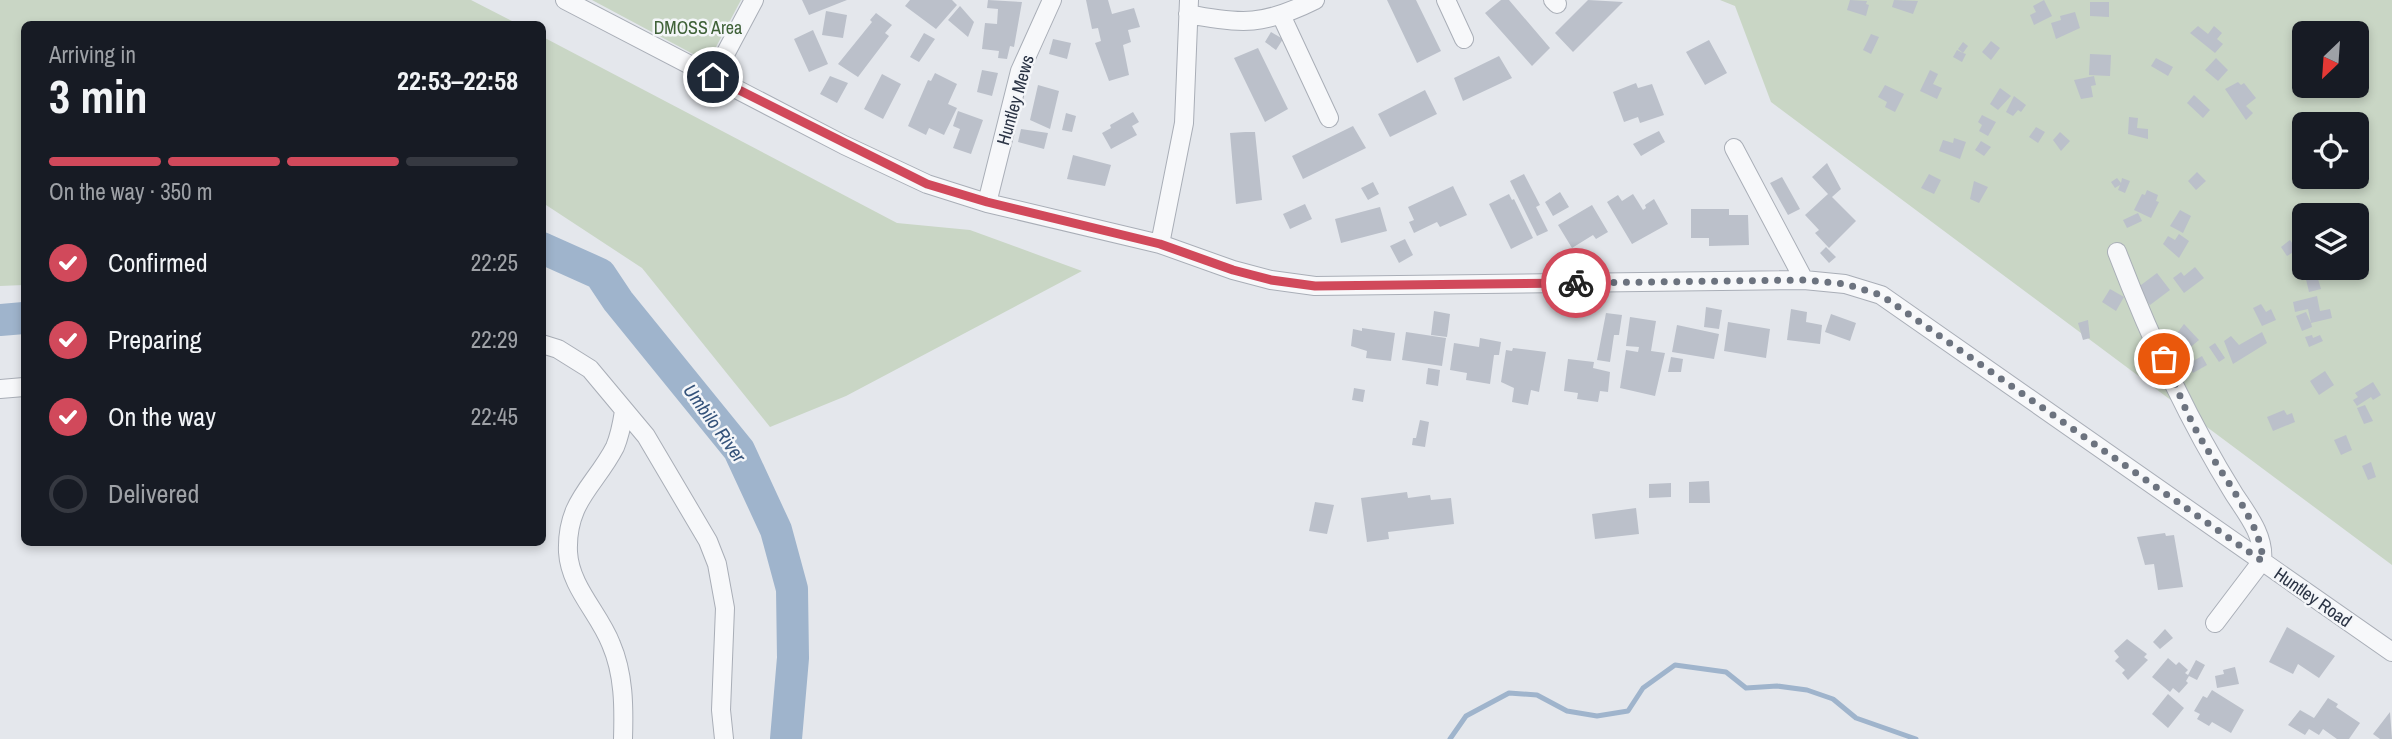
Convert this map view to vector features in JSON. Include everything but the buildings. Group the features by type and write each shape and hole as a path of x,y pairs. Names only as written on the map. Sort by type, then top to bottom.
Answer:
{"street":[{"name":"Huntley Road","path":"565,0 891,169 927,184 987,202 1160,244 1233,270 1271,280 1315,286 1804,280 1845,284 1881,295 2392,652"},
{"path":"713,77 754,0"},
{"name":"Huntley Mews","path":"987,202 1020,71 1052,0"},
{"path":"1160,244 1184,123 1189,7 1239,23 1281,15 1315,0"},
{"path":"1446,0 1465,39"},
{"path":"1281,15 1329,118"},
{"path":"1734,148 1804,280"},
{"path":"2117,252 2194,428 2255,529 2264,549 2262,561 2215,623"},
{"path":"546,345 558,349 590,369 646,436 695,515 717,564 725,608 721,710 724,739"},
{"path":"0,389 21,387"},
{"path":"623,739 623,698 611,644 581,593 568,554 569,529 576,508 616,444 624,411"}],"green space":[{"path":"0,0 471,0 512,21 21,21 21,285 0,286"},
{"name":"DMOSS Area","path":"592,0 741,0 708,62"},
{"path":"1720,0 2392,0 2392,565 1771,102 1735,6"},
{"path":"546,39 897,223 970,230 1082,271 846,396 770,427 642,268 546,205"}],"waterway":[{"name":"Umbilo River","path":"546,250 600,274 618,301 739,450 776,530 792,589 793,658 786,739"},
{"name":"Umbilo River","path":"0,320 21,318"},
{"path":"1450,739 1466,716 1509,693 1537,695 1567,711 1597,716 1628,711 1643,688 1675,665 1726,672 1746,688 1777,686 1807,690 1833,699 1856,718 1916,739"}],"way so far":[{"path":"1576,283 1804,280 1845,284 1881,295 1942,335 2262,561 2264,549 2255,529 2194,428 2164,359"}],"route":[{"path":"713,77 891,169 927,184 987,202 1160,244 1233,270 1271,280 1315,286 1576,283"}]}
